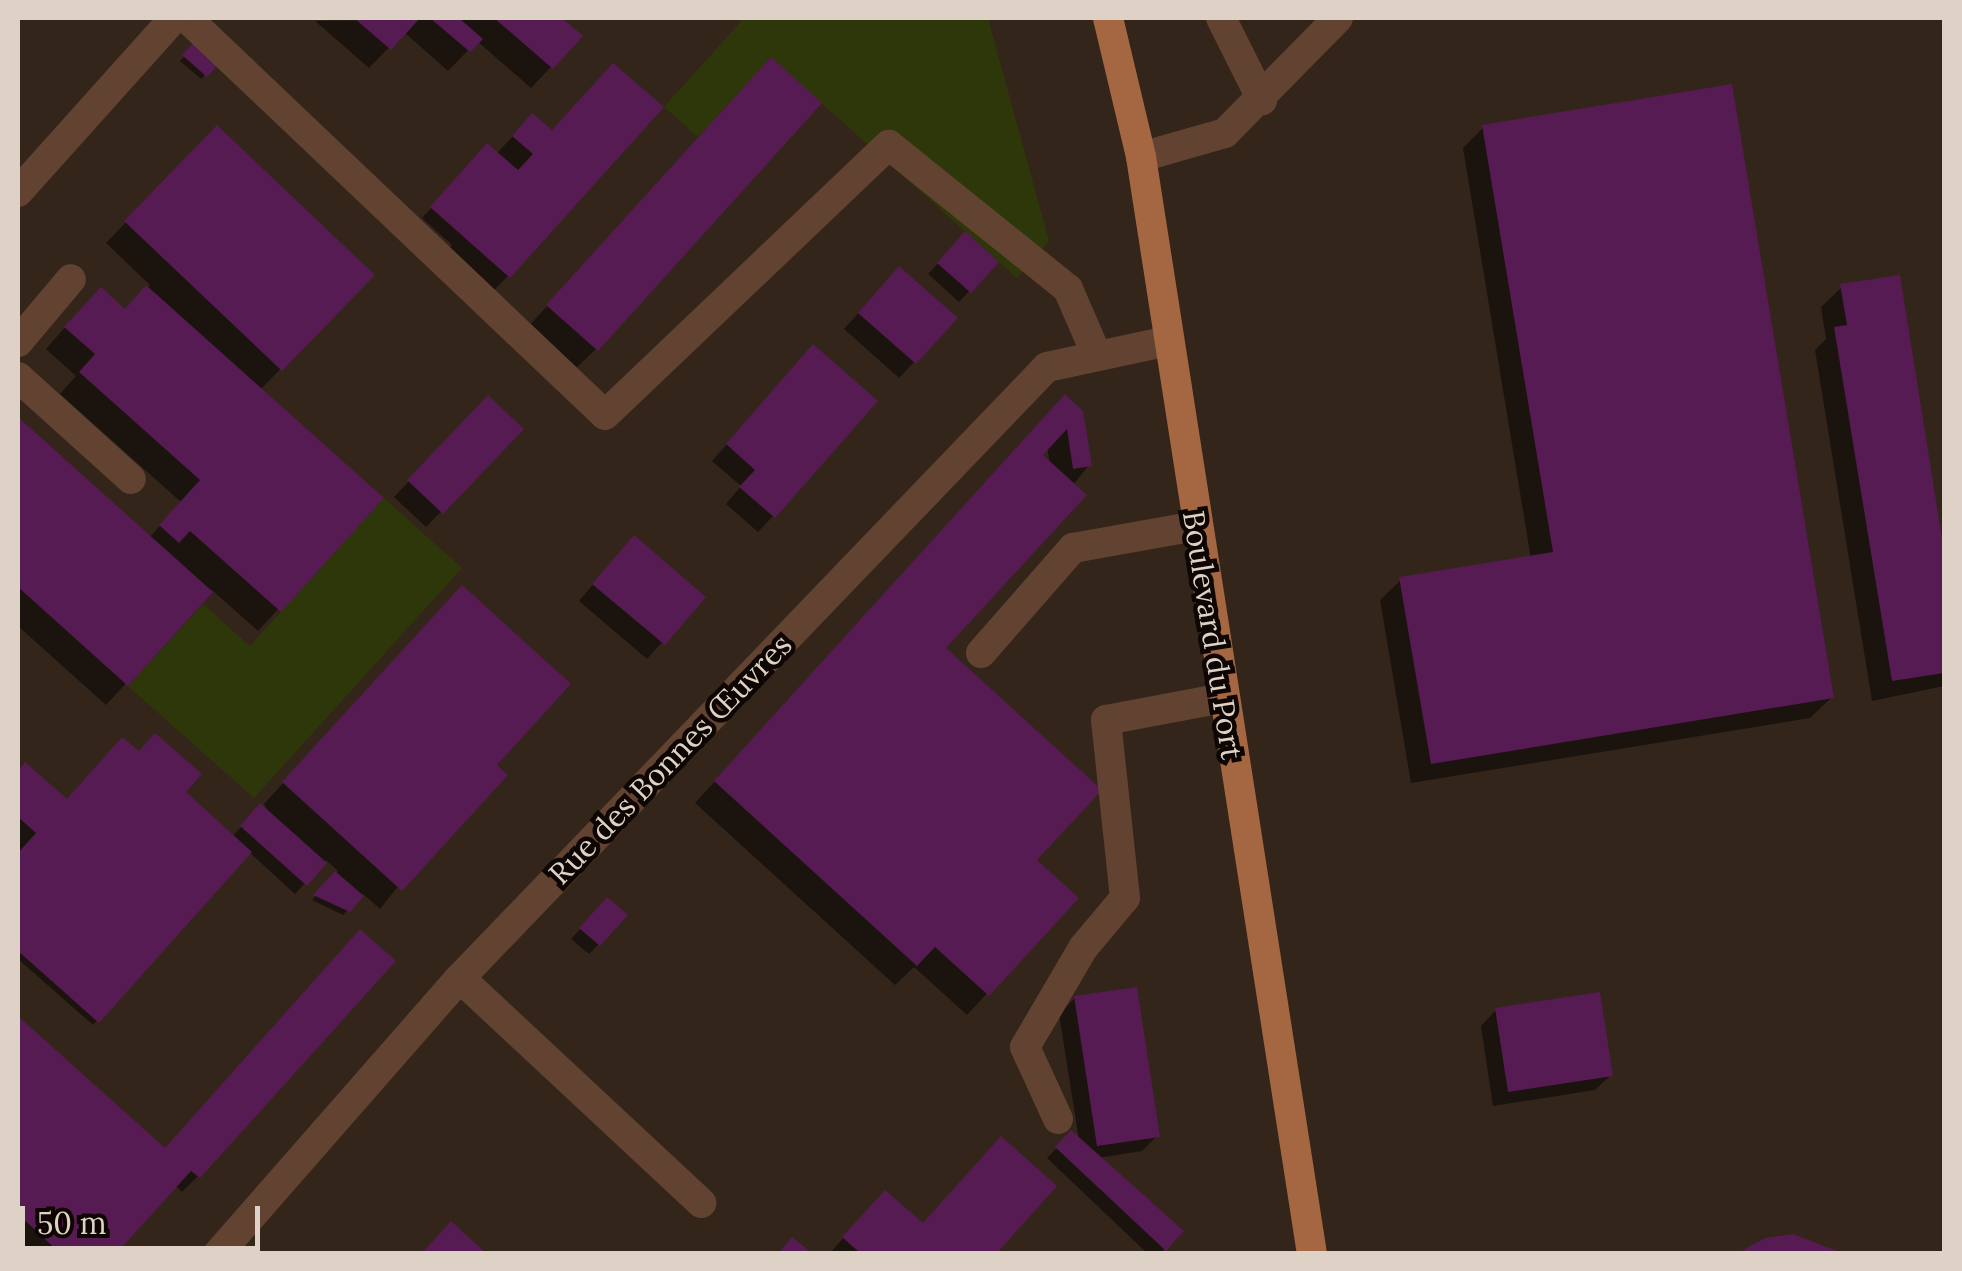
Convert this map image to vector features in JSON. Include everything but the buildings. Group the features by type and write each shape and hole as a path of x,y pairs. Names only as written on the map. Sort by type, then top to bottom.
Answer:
{"main road":[{"name":"Boulevard du Port","path":"1108,18 1141,157 1312,1254"}],"street":[{"path":"18,192 174,18"},
{"path":"187,18 605,415 889,145 1068,289 1094,351"},
{"path":"1222,18 1262,100"},
{"path":"1141,157 1225,133 1262,100 1338,18"},
{"path":"18,342 71,278"},
{"name":"Rue des Bonnes Œuvres","path":"218,1254 460,978 1047,367 1094,351 1168,341"},
{"path":"18,378 131,479"},
{"path":"981,653 1073,548 1196,526"},
{"path":"1058,1119 1025,1047 1083,948 1125,898 1106,720 1223,698"},
{"path":"460,978 701,1203"}],"shaded area":[{"path":"18,18 1944,18 1944,1253 18,1253"}],"green space":[{"path":"744,18 988,18 1049,241 1017,278 771,58 698,137 664,107"},
{"path":"384,498 462,568 254,798 128,686 203,604 250,646"}]}
